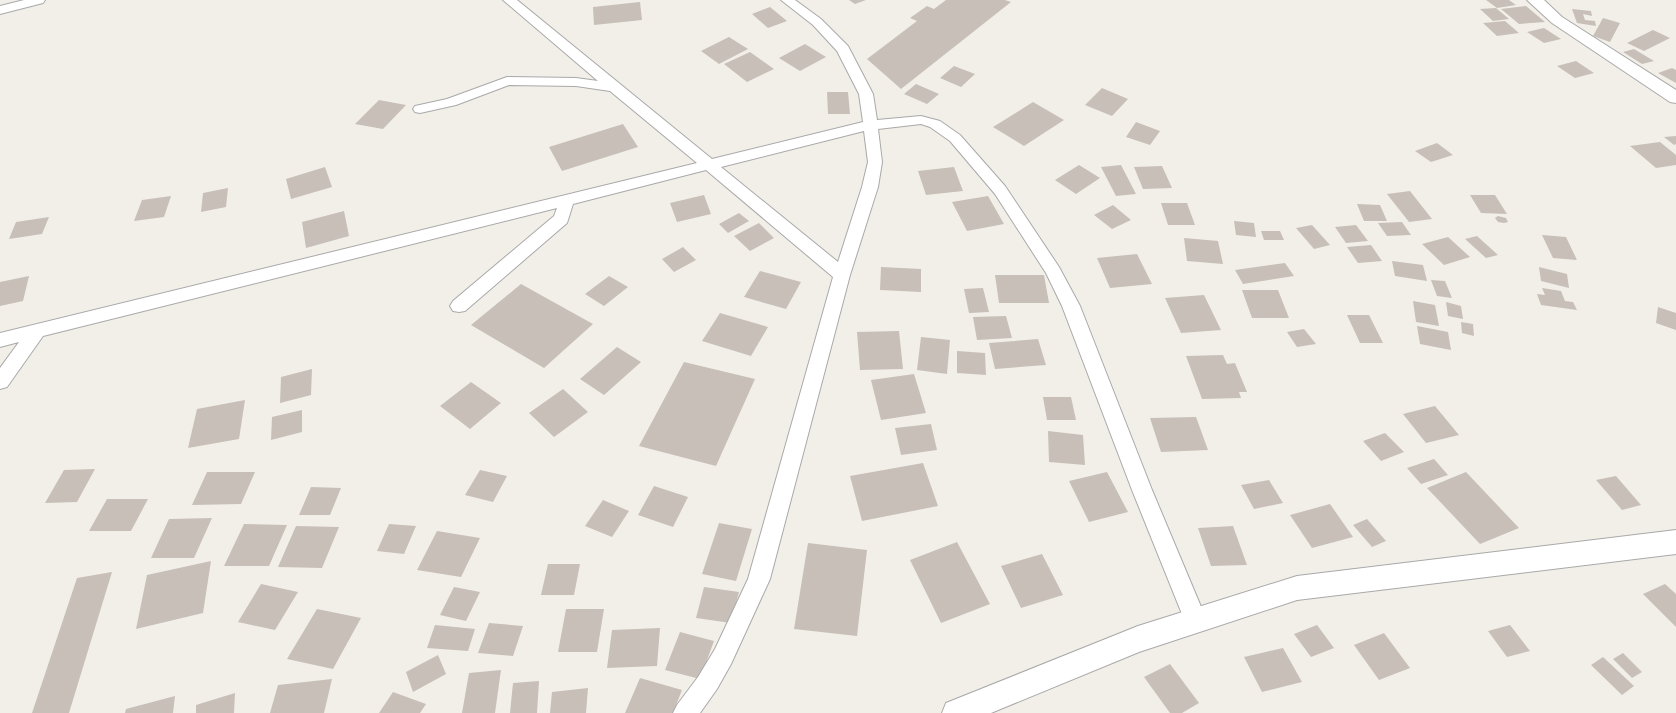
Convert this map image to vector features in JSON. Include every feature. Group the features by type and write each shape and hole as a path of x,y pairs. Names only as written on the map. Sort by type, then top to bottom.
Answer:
{"street":[{"path":"0,10 39,0"},
{"path":"509,0 842,275"},
{"path":"685,713 708,681 741,621 759,579 842,275 870,187 874,162 866,94 843,49 817,22 787,0"},
{"path":"1535,0 1557,20 1676,98"},
{"path":"420,109 451,102 506,81 576,82 613,87"},
{"path":"0,340 870,125 921,120 935,124 955,138 973,157 1000,190 1053,271 1072,306 1142,490 1196,621"},
{"path":"459,306 561,220 567,200"},
{"path":"0,382 36,331"},
{"path":"956,713 1138,639 1297,588 1676,542"},
{"path":"702,713 708,681"}],"building":[{"path":"849,0 866,0 855,4"},
{"path":"946,0 1005,0 1011,2 901,89 867,59 917,21 910,18 927,6 934,9"},
{"path":"1486,0 1509,0 1516,5 1497,8"},
{"path":"640,2 642,20 594,25 593,7"},
{"path":"1526,6 1545,22 1519,24 1501,9"},
{"path":"770,7 787,21 768,28 752,14"},
{"path":"1496,8 1509,19 1493,21 1480,9"},
{"path":"1572,9 1591,11 1592,16 1583,14 1585,20 1595,21 1596,26 1577,23"},
{"path":"1603,18 1620,23 1610,42 1593,36"},
{"path":"1505,21 1519,33 1497,36 1483,23"},
{"path":"1544,28 1561,39 1544,43 1527,32"},
{"path":"1653,30 1670,38 1644,51 1627,43"},
{"path":"729,37 748,49 719,64 701,51"},
{"path":"805,44 826,57 800,71 779,58"},
{"path":"1634,49 1654,61 1642,64 1623,52"},
{"path":"750,52 774,69 747,82 724,64"},
{"path":"1576,61 1594,73 1575,78 1557,66"},
{"path":"954,66 975,74 961,87 940,78"},
{"path":"1672,68 1676,70 1676,83 1658,73"},
{"path":"916,84 939,94 927,104 904,94"},
{"path":"1102,88 1128,99 1112,116 1085,105"},
{"path":"827,92 848,92 850,114 828,114"},
{"path":"379,100 406,105 383,129 355,124"},
{"path":"1033,102 1064,120 1024,146 993,127"},
{"path":"1136,122 1160,131 1150,145 1126,137"},
{"path":"623,124 638,147 562,171 549,147"},
{"path":"1676,136 1676,144 1674,145 1664,137"},
{"path":"1660,142 1676,155 1676,165 1656,168 1630,146"},
{"path":"1437,143 1453,155 1431,162 1415,151"},
{"path":"1079,165 1100,178 1076,194 1055,180"},
{"path":"1121,165 1136,194 1116,196 1101,167"},
{"path":"1162,166 1172,188 1143,189 1134,167"},
{"path":"325,167 332,187 291,199 286,179"},
{"path":"954,167 963,191 926,195 918,171"},
{"path":"228,188 226,207 201,212 203,193"},
{"path":"1410,191 1432,219 1409,222 1387,194"},
{"path":"704,195 711,214 677,222 670,203"},
{"path":"1470,195 1495,195 1507,214 1481,213"},
{"path":"171,196 164,217 134,221 142,200"},
{"path":"988,196 1004,224 967,231 952,202"},
{"path":"1161,203 1187,203 1195,225 1168,225"},
{"path":"1357,204 1380,205 1387,221 1364,221"},
{"path":"1113,205 1131,220 1112,229 1094,215"},
{"path":"344,211 349,236 306,248 302,222"},
{"path":"739,213 749,221 728,233 719,224"},
{"path":"1498,216 1506,218 1508,222 1498,222 1495,218"},
{"path":"49,217 42,234 9,239 16,222"},
{"path":"1234,221 1254,223 1256,237 1236,235"},
{"path":"1402,222 1411,235 1387,236 1378,223"},
{"path":"759,223 774,238 750,251 734,236"},
{"path":"1312,225 1330,245 1314,249 1296,228"},
{"path":"1356,225 1368,241 1346,243 1335,227"},
{"path":"1261,231 1280,231 1284,240 1264,240"},
{"path":"1542,235 1566,237 1577,260 1553,258"},
{"path":"1477,236 1498,255 1486,258 1465,239"},
{"path":"1448,237 1470,257 1444,265 1422,244"},
{"path":"1184,238 1218,241 1223,264 1187,261"},
{"path":"1371,245 1382,261 1358,263 1347,247"},
{"path":"683,247 696,260 674,272 662,259"},
{"path":"1137,254 1152,284 1110,288 1097,258"},
{"path":"1392,261 1423,265 1427,281 1395,276"},
{"path":"1285,263 1294,276 1243,284 1235,270"},
{"path":"881,267 921,269 921,292 880,290"},
{"path":"1539,267 1567,274 1569,288 1541,281"},
{"path":"760,271 801,282 786,309 744,297"},
{"path":"995,275 1044,275 1049,303 999,303"},
{"path":"29,276 23,301 0,306 0,282"},
{"path":"609,276 628,287 604,306 585,294"},
{"path":"1431,280 1445,281 1452,298 1437,296"},
{"path":"521,284 593,324 544,368 471,325"},
{"path":"983,288 989,312 969,313 964,289"},
{"path":"1542,288 1561,291 1565,301 1573,302 1577,310 1541,305 1537,294 1545,295"},
{"path":"1242,290 1278,290 1289,318 1252,318"},
{"path":"1204,295 1221,330 1181,333 1165,298"},
{"path":"1413,301 1435,305 1439,326 1416,322"},
{"path":"1446,302 1461,306 1463,319 1448,316"},
{"path":"1658,307 1676,313 1676,330 1656,323"},
{"path":"720,313 768,327 751,356 702,341"},
{"path":"1347,315 1369,315 1383,343 1360,343"},
{"path":"1006,316 1012,338 977,340 973,317"},
{"path":"1461,322 1473,324 1474,336 1462,333"},
{"path":"1417,326 1448,332 1451,350 1420,344"},
{"path":"1304,329 1316,344 1297,347 1287,332"},
{"path":"899,331 903,369 860,370 857,332"},
{"path":"921,337 950,340 947,374 917,370"},
{"path":"1038,339 1046,365 995,369 989,343"},
{"path":"617,347 641,362 604,395 580,379"},
{"path":"957,351 985,353 986,375 957,373"},
{"path":"1223,355 1227,364 1235,363 1247,392 1239,392 1241,398 1202,399 1186,356"},
{"path":"684,362 755,379 716,466 639,446"},
{"path":"312,369 311,395 280,403 281,377"},
{"path":"914,374 926,413 881,420 871,380"},
{"path":"471,382 501,403 470,429 440,406"},
{"path":"563,389 588,412 554,437 529,413"},
{"path":"1043,397 1071,397 1076,420 1047,420"},
{"path":"245,400 239,439 188,448 197,409"},
{"path":"1435,406 1459,435 1426,443 1403,414"},
{"path":"302,410 302,432 271,440 272,417"},
{"path":"1196,417 1208,450 1161,452 1150,418"},
{"path":"931,424 937,450 901,455 895,428"},
{"path":"1048,431 1083,435 1085,465 1049,462"},
{"path":"1385,433 1404,452 1381,461 1363,441"},
{"path":"1434,459 1448,475 1421,484 1407,468"},
{"path":"923,463 938,506 862,521 850,476"},
{"path":"95,469 77,502 45,503 64,470"},
{"path":"480,470 507,476 493,502 465,495"},
{"path":"207,472 255,472 241,504 192,505"},
{"path":"1107,472 1128,512 1089,522 1069,481"},
{"path":"1466,472 1519,528 1480,544 1427,488"},
{"path":"1616,476 1641,505 1622,510 1596,480"},
{"path":"1269,480 1283,503 1254,509 1241,485"},
{"path":"654,486 688,497 673,527 638,515"},
{"path":"311,487 341,488 330,515 299,515"},
{"path":"107,499 148,499 131,531 89,531"},
{"path":"603,500 629,511 612,537 585,526"},
{"path":"1330,504 1353,537 1312,548 1290,515"},
{"path":"212,518 194,558 151,558 169,519"},
{"path":"1367,519 1386,541 1372,547 1353,525"},
{"path":"719,523 752,529 736,581 702,574"},
{"path":"244,524 287,525 269,566 224,566"},
{"path":"389,524 416,526 404,554 377,551"},
{"path":"296,526 339,527 322,568 278,567"},
{"path":"1233,526 1247,565 1211,566 1198,528"},
{"path":"437,531 480,538 461,577 417,570"},
{"path":"957,542 990,604 941,623 910,560"},
{"path":"808,543 867,550 857,636 794,629"},
{"path":"1042,554 1063,595 1021,608 1001,566"},
{"path":"211,561 203,613 136,629 147,575"},
{"path":"548,564 580,564 574,595 541,595"},
{"path":"112,572 69,713 32,713 77,578"},
{"path":"261,584 298,592 275,630 238,622"},
{"path":"1665,584 1676,594 1676,627 1643,594"},
{"path":"454,587 480,592 466,621 440,615"},
{"path":"704,587 739,592 731,623 696,618"},
{"path":"317,609 361,618 333,669 287,659"},
{"path":"566,609 604,609 597,652 558,652"},
{"path":"489,623 523,626 513,656 478,653"},
{"path":"435,625 475,629 468,651 427,648"},
{"path":"1317,625 1334,648 1311,657 1294,634"},
{"path":"1510,625 1530,651 1507,657 1488,631"},
{"path":"660,628 657,666 607,668 612,630"},
{"path":"680,632 714,641 700,679 665,670"},
{"path":"1384,633 1410,668 1379,680 1354,645"},
{"path":"1283,648 1302,682 1262,692 1244,657"},
{"path":"1623,653 1642,672 1632,678 1613,659"},
{"path":"438,655 446,674 413,692 406,672"},
{"path":"1603,657 1634,686 1622,695 1591,665"},
{"path":"1170,664 1199,703 1182,713 1170,713 1144,677"},
{"path":"501,670 495,713 462,713 469,673"},
{"path":"640,678 682,690 673,713 625,713"},
{"path":"332,679 324,713 270,713 278,685"},
{"path":"539,681 537,713 510,713 513,683"},
{"path":"588,688 586,713 550,713 552,692"},
{"path":"393,692 426,704 420,713 379,713"},
{"path":"235,693 234,713 196,713 196,705"},
{"path":"175,696 173,713 125,713 126,709"}]}
